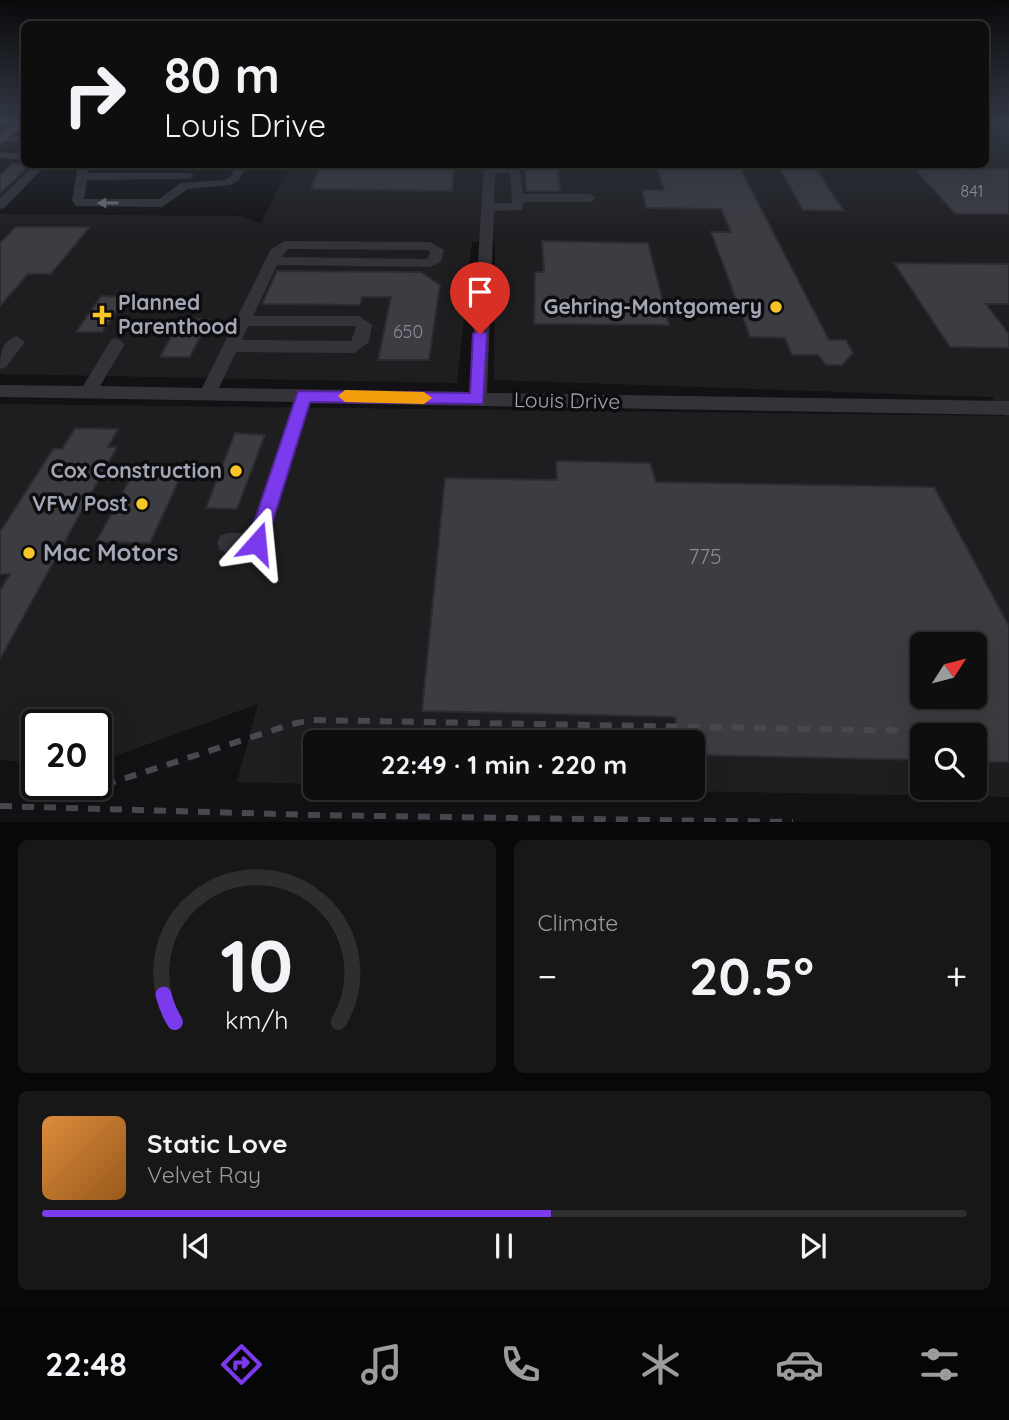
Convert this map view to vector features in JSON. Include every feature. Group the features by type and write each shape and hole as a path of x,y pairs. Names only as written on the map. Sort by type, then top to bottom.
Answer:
{"street":[{"path":"0,205 38,168"},
{"path":"195,168 187,181 162,203 80,203 83,171 187,181 226,183 234,180 241,168"},
{"path":"478,400 490,168"},
{"path":"488,207 518,207 516,170 499,168"},
{"path":"518,198 590,198"},
{"path":"208,394 244,321 272,261 278,249 285,245 430,246 437,250 436,259 430,263 272,261"},
{"path":"231,346 354,347 361,342 365,325 359,321 244,321"},
{"path":"0,363 17,342"},
{"path":"87,393 117,344"},
{"name":"Louis Drive","path":"0,391 1009,408"},
{"path":"227,543 257,543 304,396"}],"shaded area":[{"path":"989,160 1009,160 1009,797 987,797 987,723 910,723 910,795 705,792 705,730 303,730 303,784 237,782 258,704 112,757 112,709 21,709 21,762 0,760 0,404 1005,416 992,397 494,380 495,241 472,242 457,383 0,374 0,214 241,216 260,223 258,228 289,168 989,168"}],"building":[{"path":"12,164 21,164 21,168 27,168 0,194 0,175"},
{"path":"319,168 455,168 452,191 311,189"},
{"path":"525,168 558,168 560,191 526,191"},
{"name":"Gehring-Montgomery","path":"657,168 740,168 829,340 846,340 853,353 842,365 826,365 818,355 792,355 785,338 750,337 711,232 731,232 721,209 646,208 642,190 664,190"},
{"path":"779,168 816,168 844,211 803,210"},
{"path":"914,168 1009,169 1009,214 955,214"},
{"path":"15,227 90,227 51,274 28,274 0,306 0,243"},
{"path":"542,241 648,243 669,325 534,324 535,272 544,272"},
{"path":"894,263 1009,264 1009,304 986,304 1009,334 1009,348 950,347"},
{"path":"277,271 421,272 440,285 429,360 378,360 391,297 362,297 360,305 262,304"},
{"name":"Planned Parenthood","path":"101,296 126,297 102,332 76,332"},
{"path":"181,318 209,319 190,357 160,357"},
{"name":"Mac Motors","path":"75,428 118,429 108,447 117,447 0,659 0,590 10,574 0,574 0,532 53,449 62,449"},
{"name":"Cox Construction","path":"235,433 265,435 237,509 206,508"},
{"path":"556,461 650,463 656,482 934,487 1009,626 1009,762 987,762 987,723 910,723 910,760 705,755 705,730 677,730 675,717 422,711 445,478 557,480"},
{"name":"VFW Post","path":"137,466 185,467 150,543 96,542"}],"railway":[{"path":"112,783 292,724 312,720 910,731"},
{"path":"0,806 312,815 793,822"}],"slow traffic":[{"path":"345,396 424,398"}],"place":[{"name":"Gehring-Montgomery","path":"776,307"},
{"name":"Planned Parenthood","path":"102,315"},
{"name":"Cox Construction","path":"236,471"},
{"name":"VFW Post","path":"142,504"},
{"name":"Mac Motors","path":"29,553"}],"route":[{"path":"257,543 304,396 478,400 480,334"}]}
